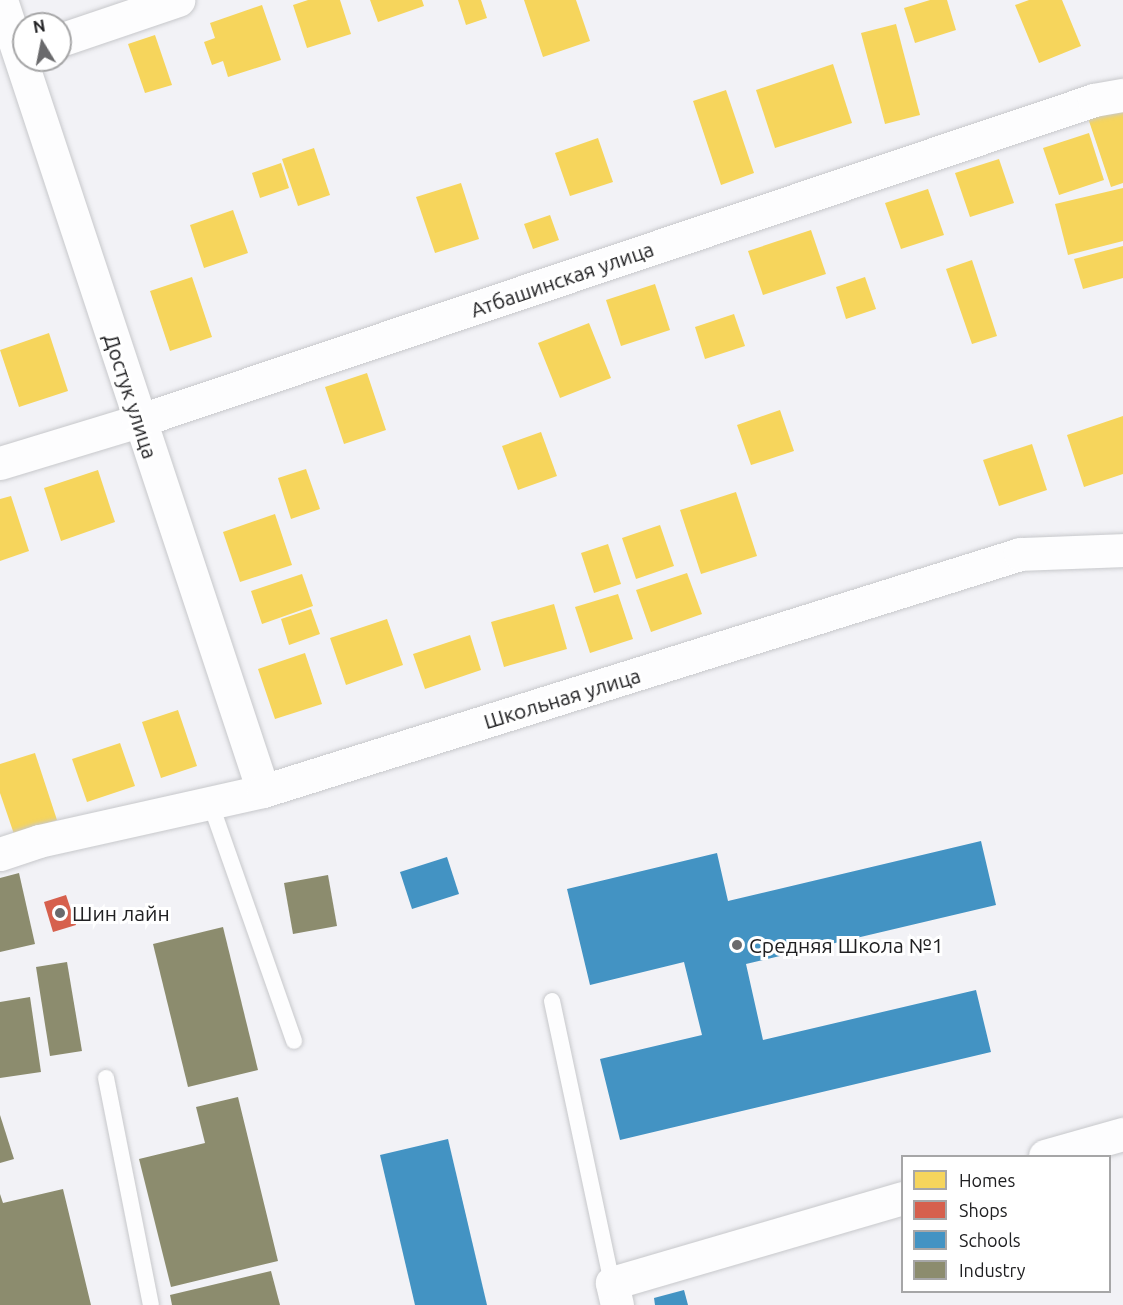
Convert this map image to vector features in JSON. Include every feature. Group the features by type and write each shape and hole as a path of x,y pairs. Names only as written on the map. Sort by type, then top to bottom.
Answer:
{"street":[{"name":"Достук улица","path":"1,0 12,47"},
{"path":"72,36 178,0"},
{"name":"Достук улица","path":"19,72 263,791"},
{"name":"Атбашинская улица","path":"0,463 138,421 1094,99 1123,95"},
{"name":"Школьная улица","path":"0,854 39,841 263,791 1020,554 1123,550"},
{"path":"1049,1155 1123,1134"},
{"path":"615,1294 901,1199"}],"lane":[{"path":"211,804 294,1041"},
{"path":"552,1001 615,1294"},
{"path":"106,1078 151,1305"}],"building: Homes":[{"path":"308,0 340,0 351,34 307,48 293,5"},
{"path":"370,0 422,0 424,6 378,22"},
{"path":"458,0 481,0 487,18 466,25"},
{"path":"524,0 576,0 590,41 543,57"},
{"path":"930,0 947,0 956,30 915,43 904,8"},
{"path":"1029,0 1062,0 1081,46 1039,63 1015,5"},
{"path":"262,5 281,60 228,77 223,61 212,65 204,42 215,38 210,23"},
{"path":"896,24 920,115 885,124 861,33"},
{"path":"155,35 172,85 145,93 128,44"},
{"path":"833,64 852,123 775,148 756,90"},
{"path":"726,90 754,173 721,185 693,101"},
{"path":"1123,106 1123,183 1111,187 1088,118"},
{"path":"1089,133 1104,180 1059,195 1043,148"},
{"path":"598,138 613,182 570,196 555,153"},
{"path":"314,148 330,195 298,206 282,159"},
{"path":"999,159 1014,203 970,217 955,173"},
{"path":"281,163 289,188 260,198 252,173"},
{"path":"461,183 479,239 435,253 416,197"},
{"path":"1123,188 1123,241 1068,255 1055,204"},
{"path":"928,189 944,235 901,249 885,203"},
{"path":"233,210 248,253 204,268 190,225"},
{"path":"550,215 559,240 533,249 524,224"},
{"path":"811,230 826,274 763,295 748,251"},
{"path":"1123,246 1123,278 1083,289 1074,259"},
{"path":"972,260 997,336 972,344 946,269"},
{"path":"192,277 212,337 170,351 150,291"},
{"path":"865,277 876,309 846,319 836,287"},
{"path":"655,284 670,330 621,346 606,300"},
{"path":"734,314 745,346 705,359 695,327"},
{"path":"589,323 611,378 560,398 538,343"},
{"path":"49,333 68,391 19,407 0,350"},
{"path":"367,373 386,430 344,444 325,387"},
{"path":"780,410 794,451 751,465 737,425"},
{"path":"1123,416 1123,474 1084,487 1067,435"},
{"path":"541,432 557,476 518,490 502,446"},
{"path":"1032,444 1047,490 999,506 983,460"},
{"path":"306,469 320,509 291,519 278,478"},
{"path":"98,470 115,522 61,541 44,488"},
{"path":"736,492 757,556 701,574 680,510"},
{"path":"11,496 29,551 0,561 0,499"},
{"path":"275,514 292,565 240,582 223,532"},
{"path":"660,525 674,566 636,579 622,538"},
{"path":"608,544 621,584 594,593 581,553"},
{"path":"687,573 702,614 651,632 636,590"},
{"path":"302,574 313,606 262,624 251,591"},
{"path":"618,594 633,639 590,653 575,607"},
{"path":"554,604 567,649 504,667 491,622"},
{"path":"311,609 320,634 289,645 281,619"},
{"path":"387,619 403,665 346,685 330,638"},
{"path":"470,635 481,670 425,689 413,654"},
{"path":"305,653 322,704 275,719 258,669"},
{"path":"178,710 197,766 161,778 142,722"},
{"path":"120,743 135,786 87,802 72,759"},
{"path":"35,753 57,820 14,834 0,793 0,764"}],"building: Shops":[{"name":"Шин лайн","path":"66,895 76,925 53,932 44,902"}],"building: Schools":[{"path":"981,841 996,905 746,964 763,1040 976,990 991,1052 620,1140 600,1059 702,1035 684,962 590,985 567,889 717,853 728,901"},
{"path":"447,857 459,894 412,909 400,872"},
{"path":"448,1139 487,1305 415,1305 380,1155"},
{"path":"684,1290 688,1305 655,1305 654,1298"}],"building: Industry":[{"path":"19,873 35,944 0,952 0,878"},
{"path":"328,875 337,926 293,934 284,883"},
{"path":"223,927 258,1070 188,1087 153,944"},
{"path":"67,962 82,1051 50,1056 36,967"},
{"path":"30,997 41,1072 0,1078 0,1002"},
{"path":"238,1097 278,1261 171,1287 139,1159 205,1143 196,1107"},
{"path":"0,1115 14,1159 0,1163"},
{"path":"63,1189 91,1305 0,1305 0,1194 3,1203"},
{"path":"271,1271 280,1305 172,1305 170,1295"}],"place":[{"name":"Шин лайн","path":"60,913"},
{"name":"Средняя Школа №1","path":"737,945"}]}
